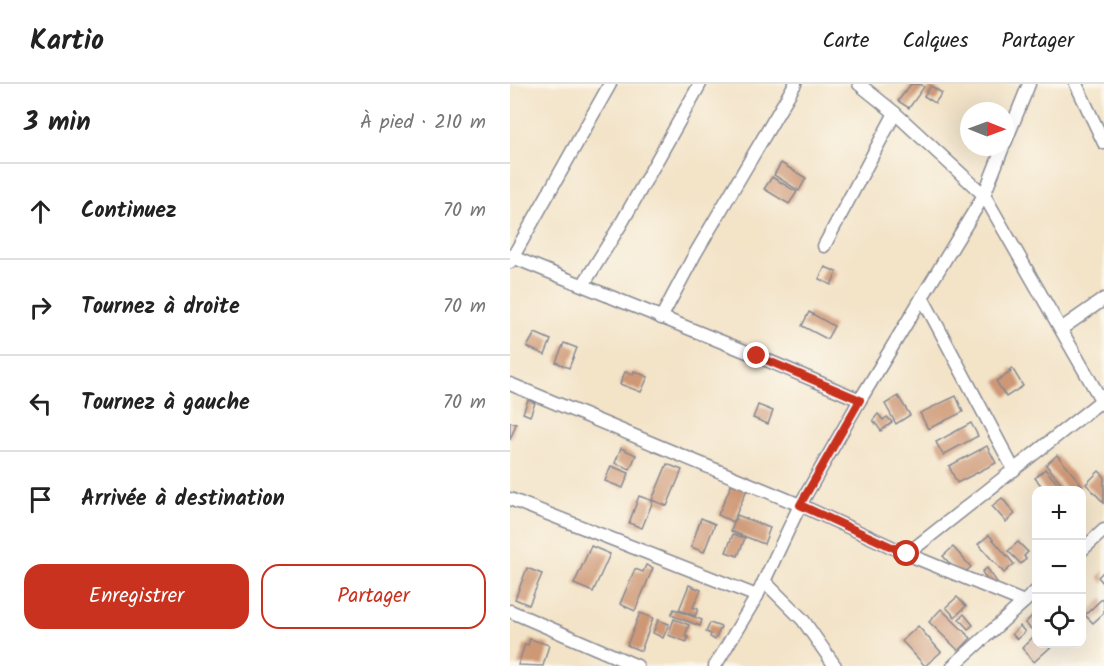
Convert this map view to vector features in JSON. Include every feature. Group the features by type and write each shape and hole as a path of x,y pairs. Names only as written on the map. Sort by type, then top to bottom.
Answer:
{"street":[{"path":"610,84 511,258 583,285 860,400"},
{"path":"583,285 621,224 700,84"},
{"path":"661,318 694,254 795,84"},
{"path":"859,84 895,113 984,195 1103,403 907,554"},
{"path":"1014,120 1029,84"},
{"path":"1076,84 1104,143"},
{"path":"824,246 895,113"},
{"path":"715,666 757,596 800,505 860,400 984,195 999,156"},
{"path":"922,297 1014,470"},
{"path":"1061,328 1104,299"},
{"path":"510,384 800,505 907,554 1024,602"},
{"path":"510,499 757,596"},
{"path":"1086,546 1104,530"},
{"path":"764,581 803,620 835,666"},
{"path":"953,666 1033,594"},
{"path":"510,611 637,666"}],"building":[{"path":"911,84 920,84 924,87 909,108 898,101"},
{"path":"931,86 942,93 935,103 924,96"},
{"path":"781,163 806,178 799,191 774,175"},
{"path":"772,177 797,192 789,204 764,189"},
{"path":"825,267 837,272 831,285 819,279"},
{"path":"809,312 834,326 827,339 802,326"},
{"path":"535,333 551,340 545,355 527,347"},
{"path":"564,343 577,348 569,368 556,362"},
{"path":"1012,368 1023,386 1006,397 996,381 1011,372 1009,370"},
{"path":"634,371 648,377 641,392 620,384 625,372 633,374"},
{"path":"898,396 910,415 896,424 885,404"},
{"path":"956,396 963,412 928,429 920,413"},
{"path":"528,400 535,403 530,416 523,413"},
{"path":"758,405 773,411 768,424 753,418"},
{"path":"878,414 883,420 887,417 892,422 881,431 873,420"},
{"path":"510,422 516,424 510,440"},
{"path":"971,423 978,436 943,455 936,442"},
{"path":"987,446 996,463 957,483 949,466"},
{"path":"621,448 636,455 630,469 615,463"},
{"path":"1057,455 1082,485 1064,486 1046,465"},
{"path":"667,464 682,470 667,506 652,500"},
{"path":"611,466 629,473 623,488 605,481"},
{"path":"1045,469 1060,486 1042,486 1035,478"},
{"path":"1099,471 1104,476 1104,503 1086,484"},
{"path":"733,481 748,487 733,522 718,515"},
{"path":"639,496 653,501 642,528 629,523"},
{"path":"1002,498 1015,514 1006,522 992,506"},
{"path":"737,515 770,528 764,544 731,531"},
{"path":"701,518 715,524 704,552 691,547"},
{"path":"733,534 745,538 738,556 726,552"},
{"path":"989,535 1014,564 1004,573 978,544"},
{"path":"1018,542 1028,552 1021,564 1008,551"},
{"path":"591,546 610,554 593,592 574,584"},
{"path":"953,547 971,567 961,576 943,556"},
{"path":"646,565 653,568 635,611 620,604 635,569 643,572"},
{"path":"527,568 542,574 529,605 515,599"},
{"path":"987,568 997,582 991,586 982,572"},
{"path":"1104,571 1104,584 1098,577"},
{"path":"689,585 701,590 693,607 698,609 695,616 679,610"},
{"path":"957,597 966,606 955,617 946,607"},
{"path":"1104,597 1104,613 1093,623 1086,614"},
{"path":"674,609 702,620 700,626 671,615"},
{"path":"941,609 971,638 959,651 929,622"},
{"path":"640,613 653,618 641,651 627,645"},
{"path":"964,614 973,625 968,629 959,619"},
{"path":"1032,616 1031,629 1025,623"},
{"path":"674,619 689,625 685,636 688,637 687,642 668,635"},
{"path":"658,620 669,624 663,638 653,633"},
{"path":"710,623 721,627 715,640 710,637 711,634 706,632"},
{"path":"918,626 941,652 925,666 902,641"},
{"path":"1020,626 1025,632 1017,639 1012,634"},
{"path":"1032,638 1032,648 1050,648 1034,662 1022,648"},
{"path":"530,639 549,645 543,666 518,665 525,644 528,645"}],"route":[{"path":"757,356 860,400 800,505 907,554"}]}
